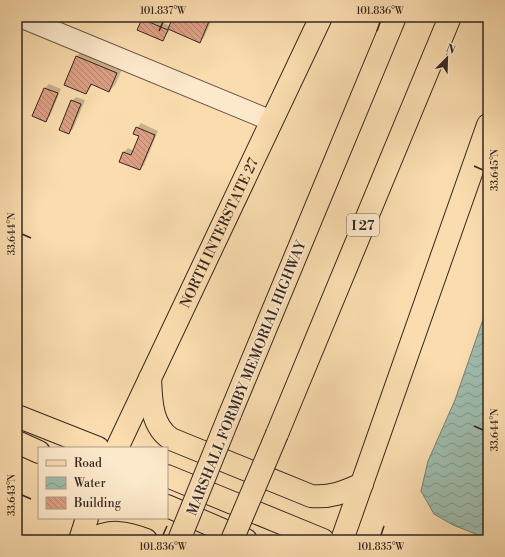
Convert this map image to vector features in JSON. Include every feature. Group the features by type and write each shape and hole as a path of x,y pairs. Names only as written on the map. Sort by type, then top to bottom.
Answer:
{"main road":[{"name":"NORTH INTERSTATE 27","path":"117,447 321,17"},
{"name":"MARSHALL FORMBY MEMORIAL HIGHWAY","path":"179,540 395,17"},
{"name":"I 27","path":"232,540 450,17"},
{"path":"342,540 488,125"},
{"path":"150,377 154,414 159,428 171,440 311,496 325,497 338,494 362,484"},
{"path":"17,416 95,447"},
{"path":"17,442 38,452"},
{"path":"168,476 323,540"},
{"path":"168,506 246,540"},
{"path":"80,540 87,519"},
{"path":"90,540 103,534 123,532 146,540"}],"lane":[{"path":"20,17 272,121"}],"water":[{"path":"488,305 488,539 453,525 434,514 421,491 428,461 455,400"}],"building":[{"path":"173,17 206,17 210,19 200,43 168,29"},
{"path":"142,19 168,30 163,41 137,30"},
{"path":"76,56 117,73 109,92 91,84 86,94 64,85"},
{"path":"44,88 58,93 46,122 32,116"},
{"path":"71,100 81,104 69,134 59,130"},
{"path":"136,127 155,135 140,170 119,162 123,152 131,155 139,136 133,134"}]}
